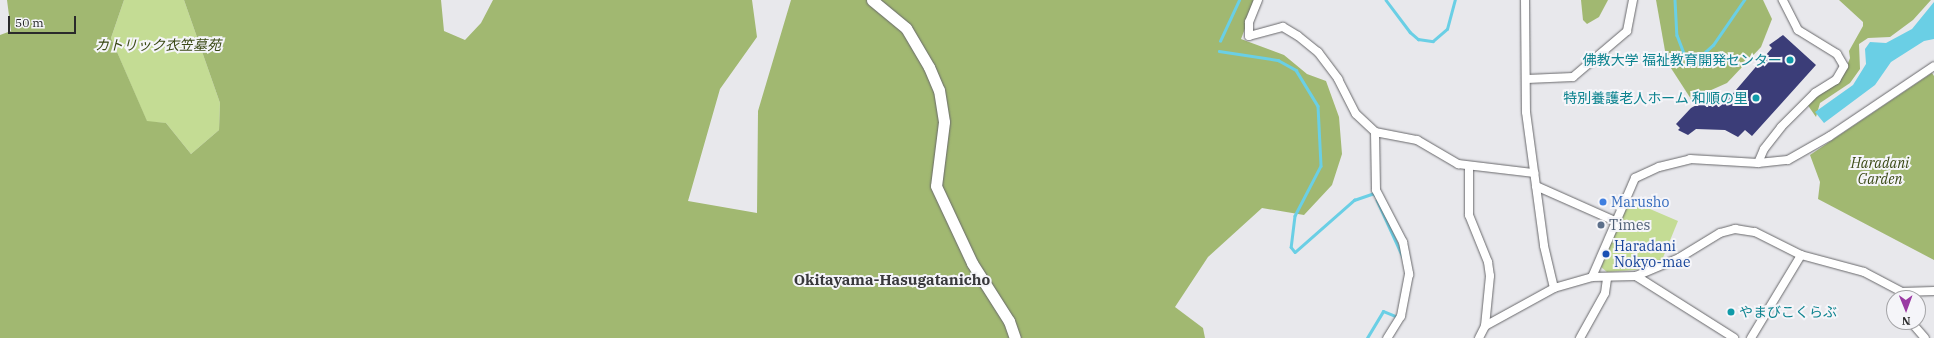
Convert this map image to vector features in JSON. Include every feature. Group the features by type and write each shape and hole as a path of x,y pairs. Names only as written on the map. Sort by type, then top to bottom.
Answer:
{"street":[{"path":"872,0 906,28 929,67 939,90 944,122 936,186 972,263 1009,321 1015,338"},
{"path":"1258,0 1249,22 1249,36 1283,27 1303,40 1318,52 1338,78 1356,114 1375,132 1417,140 1450,160 1469,166 1497,167 1534,174"},
{"path":"1525,0 1527,79 1526,112 1534,174 1554,288"},
{"path":"1527,79 1573,77 1627,31 1632,0"},
{"path":"1758,163 1767,144 1781,127 1810,98 1836,80 1844,66 1837,54 1798,30 1783,0"},
{"path":"1592,277 1615,221 1635,178 1649,170 1690,159 1758,163 1784,161 1804,153 1934,66"},
{"path":"1375,132 1376,190 1402,242 1409,274 1408,294 1401,316 1387,338"},
{"path":"1469,166 1469,215 1488,262 1490,276 1485,326 1479,338"},
{"path":"1536,186 1615,221"},
{"path":"1485,326 1554,288 1592,277 1607,278 1636,276 1679,258 1720,233 1735,229 1755,232 1801,255 1864,272 1895,290"},
{"path":"1751,338 1801,255"},
{"path":"1636,276 1734,338"},
{"path":"1580,338 1604,293 1607,278"},
{"path":"1918,330 1925,338"}],"green space":[{"path":"7,0 124,0 111,38 147,121 166,123 191,154 219,130 220,103 184,0 441,0 444,31 465,40 481,23 493,0 752,0 757,37 720,89 688,201 757,213 758,111 791,0 1256,0 1241,39 1284,55 1307,74 1326,81 1339,117 1342,154 1332,185 1304,215 1262,208 1208,257 1175,307 1203,328 1205,338 0,338 0,35 11,31"},
{"name":"カトリック衣笠墓苑","path":"124,0 184,0 220,103 219,130 191,154 166,123 147,122 111,38"},
{"path":"1581,0 1608,0 1599,17 1587,24 1583,20"},
{"path":"1656,0 1763,0 1772,19 1761,47 1727,83 1691,99 1667,62"},
{"path":"1839,0 1931,0 1913,20 1890,37 1868,38 1859,44 1860,69 1850,83 1820,103 1816,117 1807,104 1847,66 1850,58 1849,51 1863,26 1863,22"},
{"name":"Haradani Garden","path":"1932,73 1934,76 1934,260 1818,199 1820,182 1810,155"},
{"path":"1629,200 1678,221 1662,260 1635,270 1607,272 1601,267"}],"water":[{"path":"1934,2 1934,39 1924,41 1891,62 1875,85 1824,123 1815,112 1853,85 1866,64 1865,49 1870,42 1886,43 1912,29"}],"building":[{"name":"特別養護老人ホーム 和順の里","path":"1783,35 1816,65 1752,136 1745,130 1738,137 1725,130 1696,129 1688,135 1678,130 1680,128 1676,124 1691,108 1702,102 1706,106 1717,98 1722,102 1730,97 1772,48 1769,45"}],"waterway":[{"path":"1220,41 1239,0"},
{"path":"1386,0 1410,32 1418,39 1433,41 1447,29 1455,0"},
{"path":"1675,0 1677,35 1685,56 1694,62 1713,45 1744,0"},
{"path":"1219,51 1278,60 1296,70 1318,106 1321,166 1295,216 1291,247 1295,252 1354,200 1374,193 1375,195"},
{"path":"1377,200 1403,257"},
{"path":"1367,338 1383,311 1398,317"}],"place":[{"name":"佛教大学 福祉教育開発センター","path":"1790,60"},
{"name":"特別養護老人ホーム 和順の里","path":"1756,98"},
{"name":"Marusho","path":"1603,202"},
{"name":"Times","path":"1601,225"},
{"name":"Haradani Nokyo-mae","path":"1606,254"},
{"name":"やまびこくらぶ","path":"1731,312"}],"district":[{"name":"Okitayama-Hasugatanicho","path":"892,280"}]}
